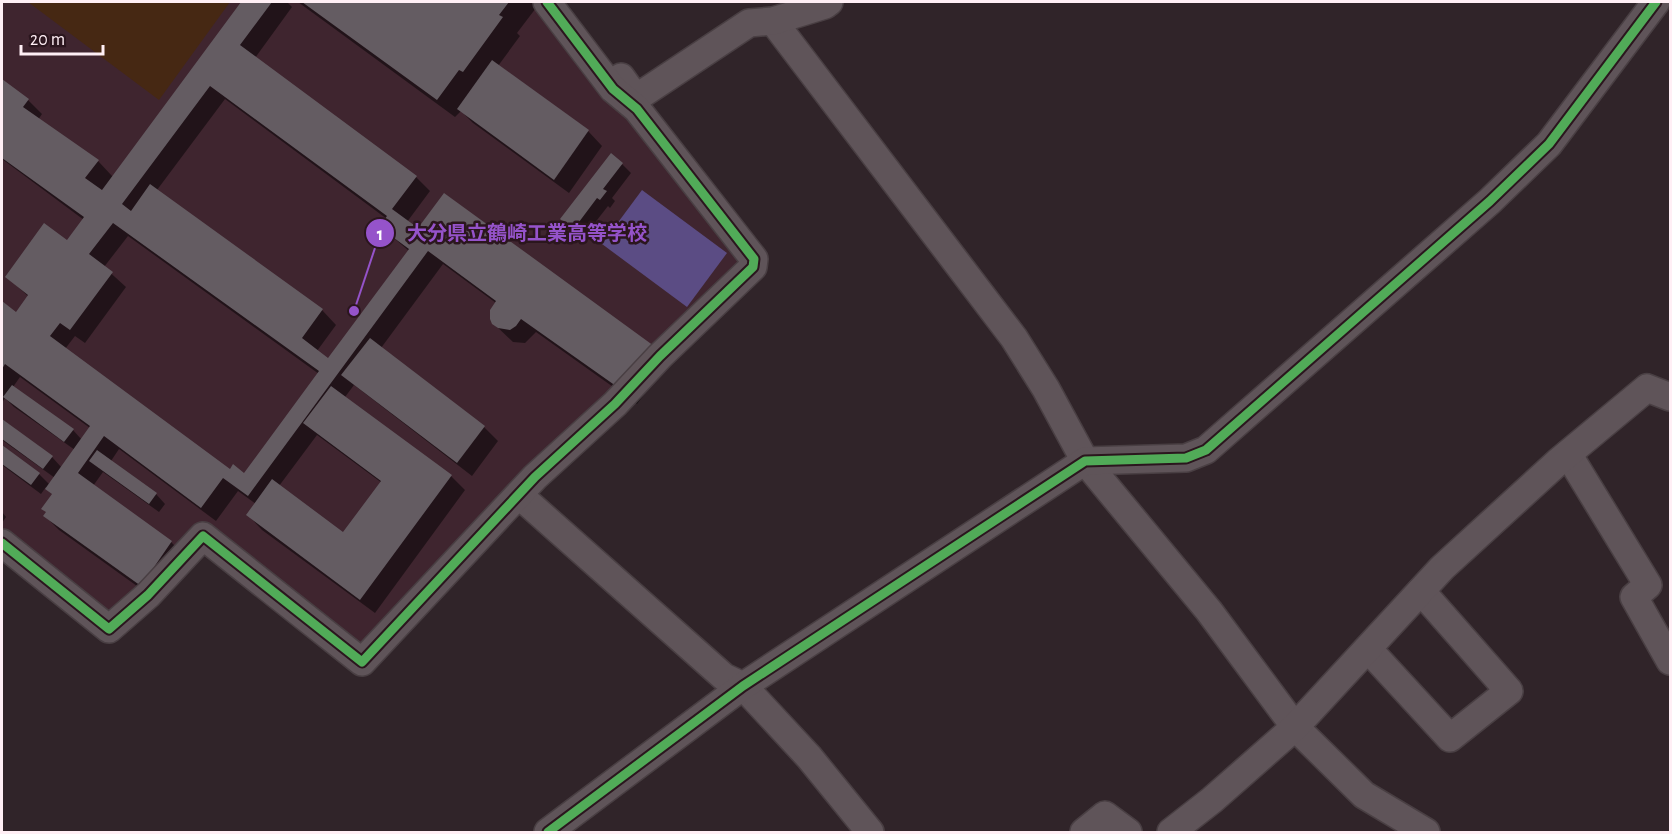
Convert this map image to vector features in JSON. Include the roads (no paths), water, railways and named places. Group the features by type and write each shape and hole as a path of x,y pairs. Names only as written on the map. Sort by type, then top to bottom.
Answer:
{"street":[{"path":"2,543 109,629 148,595 203,536 362,662 535,477 615,404 660,356 753,267 754,259 637,109 614,88 547,2"},
{"path":"564,2 636,98 749,23 773,21 829,2"},
{"path":"548,832 743,686 1085,461 1186,458 1206,450 1490,201 1549,144 1656,2"},
{"path":"773,21 1014,338 1046,389 1085,461 1209,611 1295,727 1364,795 1426,832"},
{"path":"1171,832 1212,800 1295,727 1442,568 1568,454 1647,388 1671,397"},
{"path":"1568,454 1648,585 1634,597 1671,661"},
{"path":"519,495 724,677 743,686 808,757 870,832"},
{"path":"1368,649 1450,738 1509,691 1421,591"},
{"path":"1084,832 1105,815 1128,832"}],"place":[{"name":"大分県立鶴崎工業高等学校","path":"354,311"}]}
